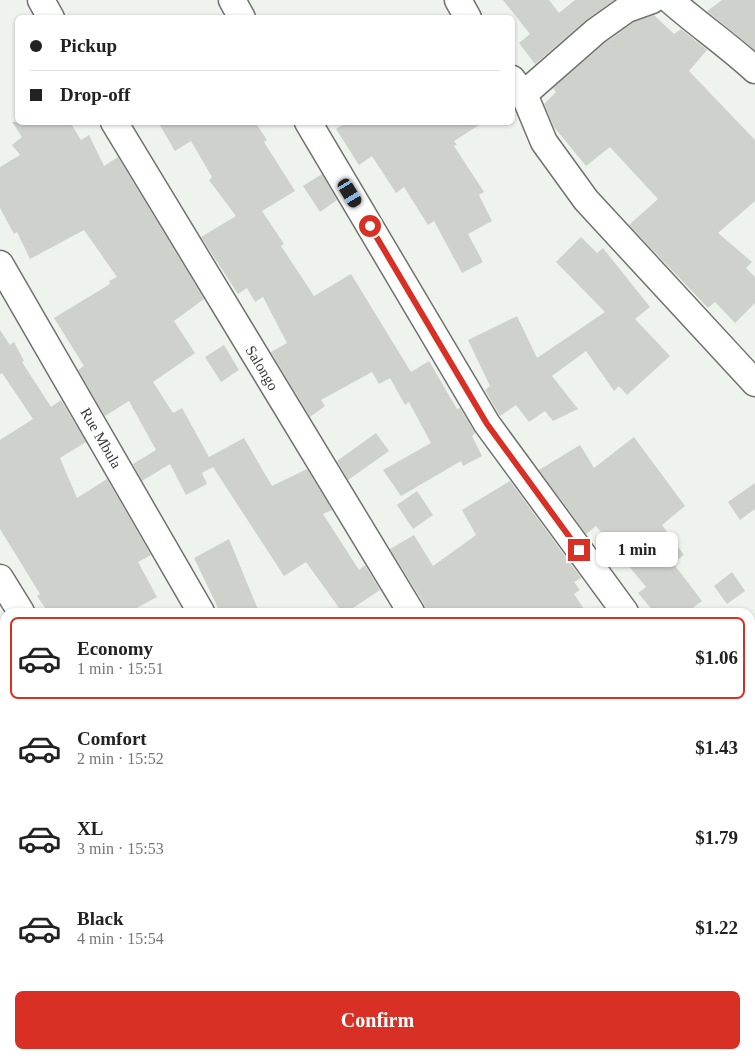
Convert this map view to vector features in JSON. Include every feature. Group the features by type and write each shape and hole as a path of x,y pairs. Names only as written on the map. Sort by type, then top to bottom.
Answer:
{"street":[{"path":"41,0 49,15"},
{"path":"232,0 240,15"},
{"path":"458,0 466,15"},
{"path":"652,0 628,9 518,86 544,142 586,200 755,383"},
{"path":"670,0 697,24 726,44 755,70"},
{"name":"Salongo","path":"116,125 409,608"},
{"path":"310,125 487,424 622,608"},
{"name":"Rue Mbula","path":"0,264 199,608"},
{"path":"0,578 19,608"}],"building":[{"path":"503,0 549,0 559,13 575,0 614,0 586,20 535,64 519,43 530,34"},
{"path":"722,0 755,0 755,50 707,11"},
{"path":"654,15 674,34 681,29 707,50 689,71 755,140 755,201 718,233 752,262 746,268 755,277 755,303 735,323 715,302 708,308 629,225 658,199 610,147 586,166 554,127 544,104 556,92 553,88 605,43 634,22"},
{"path":"12,122 15,122 15,125 72,125 81,140 89,135 104,166 118,157 204,299 174,321 195,353 153,382 173,413 182,408 209,457 244,438 272,486 307,469 332,510 323,514 359,570 365,565 380,590 353,608 339,608 306,562 284,576 213,467 202,473 207,484 186,495 170,464 142,481 133,464 156,450 129,401 105,416 78,370 84,366 54,318 110,284 109,281 117,277 84,230 30,259 17,232 14,234 0,208 0,167 20,155 12,145 22,137"},
{"path":"160,125 257,125 267,140 264,142 295,191 262,211 284,244 281,246 314,296 351,274 411,372 429,361 457,409 460,408 475,433 472,436 482,456 463,466 461,461 401,496 383,470 431,443 409,402 405,405 390,378 379,384 372,372 321,400 325,406 310,417 271,352 287,343 263,297 255,302 247,288 238,294 201,237 236,216 209,180 212,177 191,141 175,151"},
{"path":"342,125 479,125 454,141 457,145 454,146 484,192 479,195 492,221 468,234 483,262 462,273 434,221 428,225 404,187 396,193 372,156 359,165 336,129"},
{"path":"322,174 337,200 320,212 303,186"},
{"path":"581,237 597,253 603,248 650,307 635,319 670,356 627,395 619,386 614,391 586,351 552,376 578,409 553,421 545,411 529,422 516,405 500,416 485,390 490,386 468,340 517,316 537,358 605,312 556,262"},
{"path":"0,330 10,345 14,342 24,361 22,362 51,407 61,400 86,442 60,458 77,498 107,479 151,555 138,562 157,597 136,608 45,608 37,596 40,594 0,529 0,440 33,419 2,373 0,374"},
{"path":"224,345 239,370 221,382 205,357"},
{"path":"376,433 389,451 348,480 337,461"},
{"path":"634,437 685,506 662,525 684,555 673,563 702,601 692,608 651,608 638,593 646,587 596,526 586,534 539,470 580,445 594,468"},
{"path":"510,481 581,578 574,582 580,590 574,594 583,608 425,608 390,549 414,535 433,566 476,535 462,510"},
{"path":"755,483 755,509 740,520 728,502"},
{"path":"417,491 433,515 413,529 397,505"},
{"path":"229,539 257,608 218,608 194,558"},
{"path":"732,572 745,591 727,604 714,586"}],"route":[{"path":"370,226 487,424 579,550"}]}
